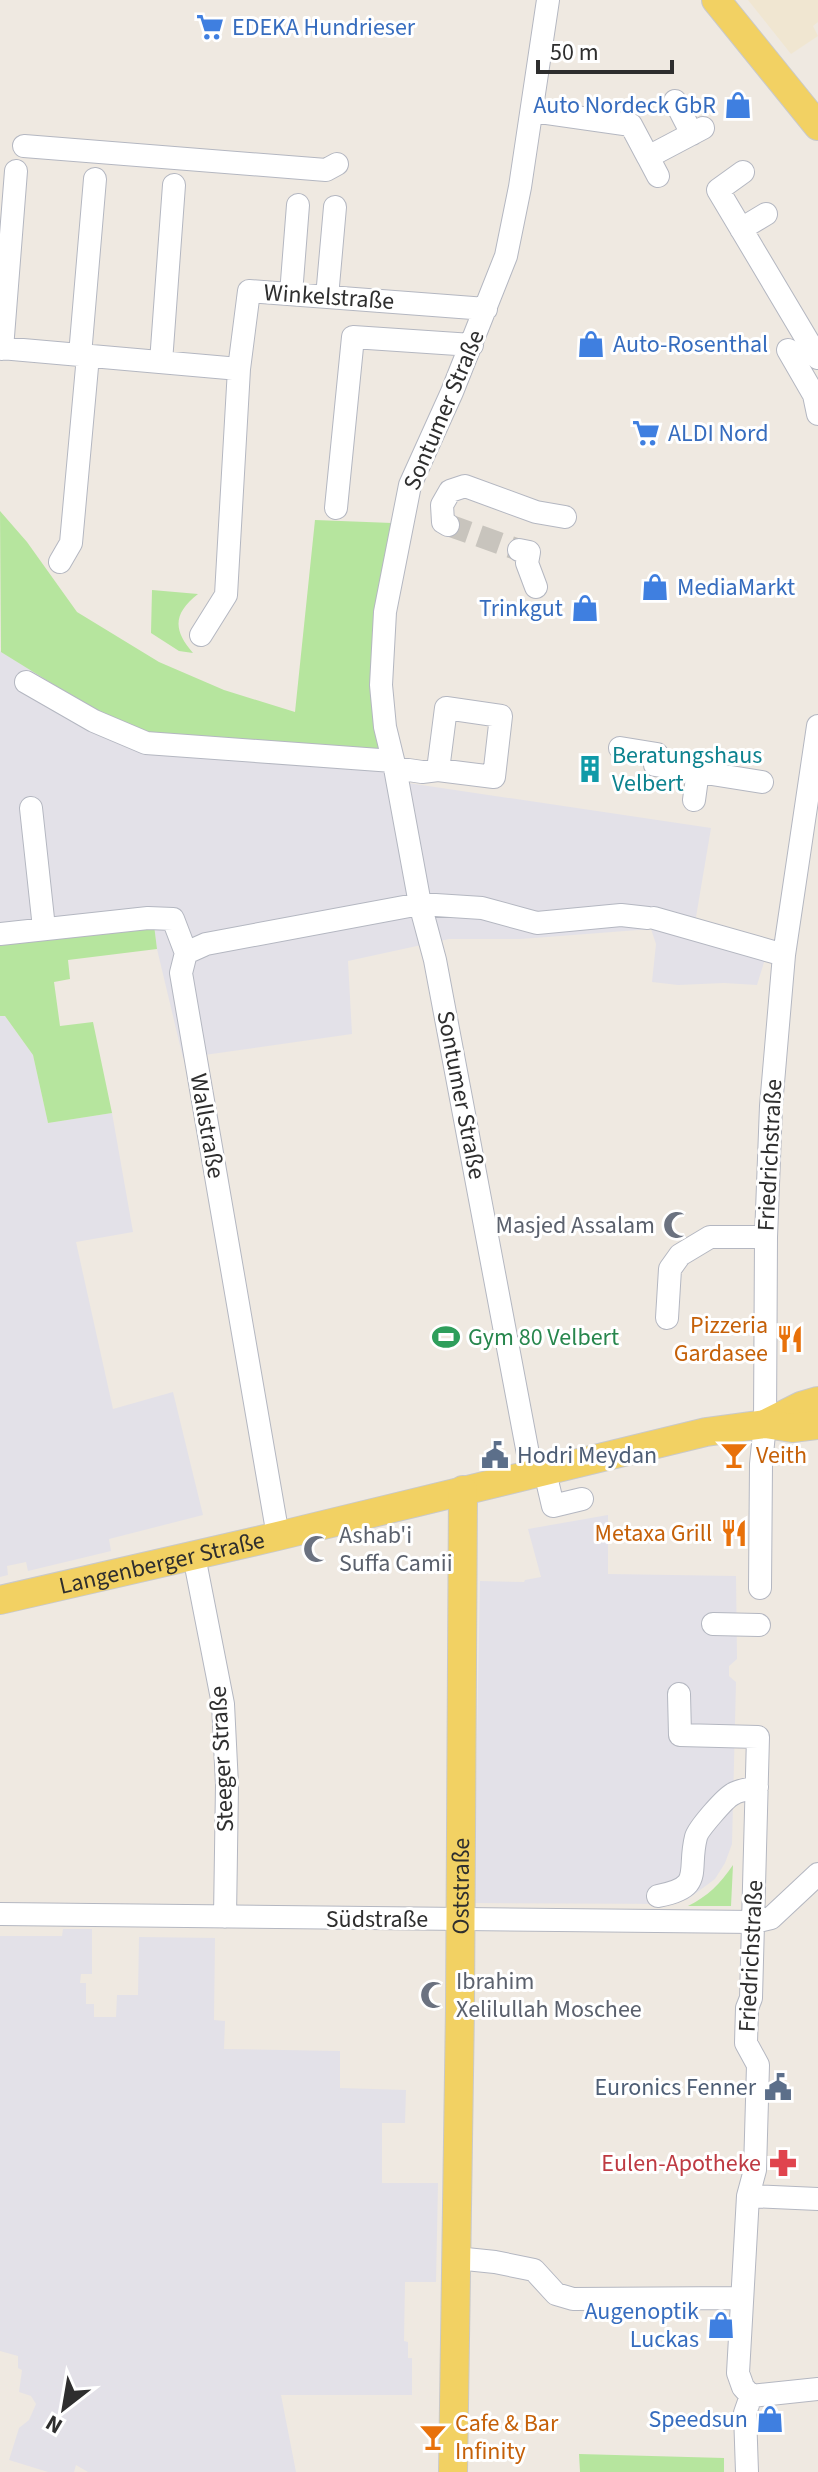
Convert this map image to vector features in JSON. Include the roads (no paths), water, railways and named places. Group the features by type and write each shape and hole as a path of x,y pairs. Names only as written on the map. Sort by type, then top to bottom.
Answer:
{"main road":[{"path":"716,0 818,126"},
{"name":"Langenberger Straße","path":"0,1600 706,1432 792,1426 818,1401"},
{"name":"Oststraße","path":"453,2472 463,1490"}],"street":[{"name":"Sontumer Straße","path":"548,0 533,111 506,256 472,345 410,485 401,518 385,612 381,685 385,727 420,904 435,960 538,1473 553,1506 582,1499"},
{"path":"533,111 631,125 653,167 698,131 675,101"},
{"path":"24,146 326,170 337,164"},
{"path":"16,171 1,348 239,369"},
{"path":"743,172 718,190 818,358"},
{"path":"60,562 71,543 95,179"},
{"path":"161,362 174,185"},
{"path":"291,294 298,205"},
{"path":"327,297 335,207"},
{"path":"741,229 766,214"},
{"name":"Winkelstraße","path":"201,635 226,595 239,369 249,291 486,309"},
{"path":"336,508 353,337 472,345"},
{"path":"788,350 814,395 818,414"},
{"path":"448,525 443,522 442,505 450,491 465,486 536,512 565,517"},
{"path":"519,550 529,552 527,563 536,587"},
{"path":"26,682 94,721 146,743 394,765 422,772 438,770"},
{"name":"Friedrichstraße","path":"760,1588 761,1464 792,1426 766,1237 771,1106 792,952 797,787 818,726"},
{"path":"620,748 657,754 655,765 694,767 762,782"},
{"path":"694,767 694,800"},
{"path":"31,808 44,928"},
{"path":"0,934 148,918 173,919 186,953 206,944 420,904 482,908 537,923 621,915 651,918 792,952"},
{"name":"Wallstraße","path":"186,953 181,973 278,1536"},
{"path":"667,1318 670,1269 680,1255 710,1237 766,1237"},
{"name":"Steeger Straße","path":"194,1556 223,1704 227,1785 225,1917"},
{"path":"713,1624 759,1625"},
{"name":"Friedrichstraße","path":"679,1694 680,1735 758,1737 755,1922 746,2039 758,2065 757,2123 755,2170 748,2196 738,2373 743,2387 751,2396 745,2413 747,2472"},
{"path":"658,1896 681,1891 692,1877 697,1833 725,1801 733,1794 757,1787"},
{"path":"755,1922 771,1918 818,1874"},
{"name":"Südstraße","path":"0,1914 755,1922"},
{"path":"748,2196 818,2199"},
{"path":"456,2258 534,2270 556,2294 573,2299 742,2304"},
{"path":"751,2396 818,2389"}],"tunnel":[{"path":"448,525 519,550"}],"place":[{"name":"EDEKA Hundrieser","path":"210,27"},
{"name":"Auto Nordeck GbR","path":"738,105"},
{"name":"Auto-Rosenthal","path":"591,344"},
{"name":"ALDI Nord","path":"646,433"},
{"name":"MediaMarkt","path":"655,587"},
{"name":"Trinkgut","path":"585,608"},
{"name":"Beratungshaus Velbert","path":"590,769"},
{"name":"Masjed Assalam","path":"677,1225"},
{"name":"Gym 80 Velbert","path":"446,1337"},
{"name":"Pizzeria Gardasee","path":"790,1339"},
{"name":"Hodri Meydan","path":"495,1455"},
{"name":"Veith","path":"734,1455"},
{"name":"Metaxa Grill","path":"734,1533"},
{"name":"Ashab'i Suffa Camii","path":"317,1549"},
{"name":"Ibrahim Xelilullah Moschee","path":"434,1995"},
{"name":"Euronics Fenner","path":"778,2087"},
{"name":"Eulen-Apotheke","path":"783,2163"},
{"name":"Augenoptik Luckas","path":"721,2325"},
{"name":"Speedsun","path":"770,2419"},
{"name":"Cafe & Bar Infinity","path":"433,2437"}]}
